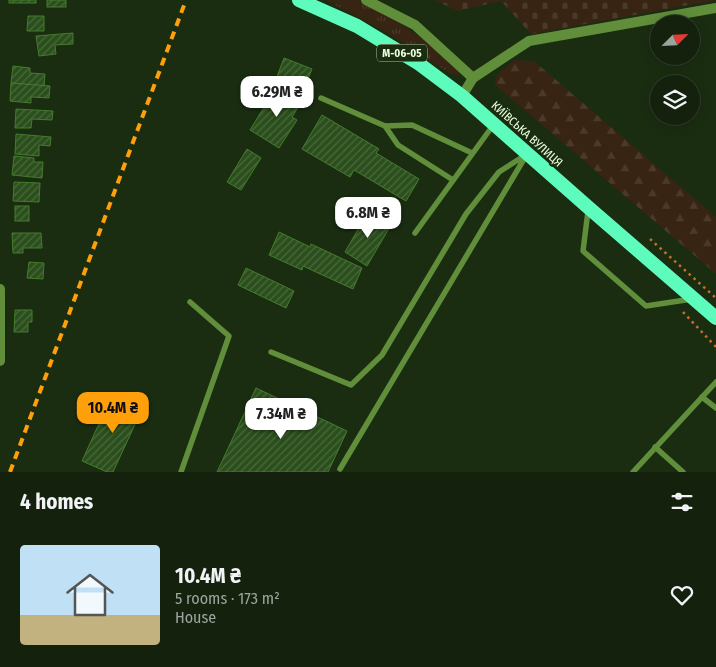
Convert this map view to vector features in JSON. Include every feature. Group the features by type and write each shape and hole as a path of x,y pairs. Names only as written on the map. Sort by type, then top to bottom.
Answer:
{"highway":[{"name":"КИЇВСЬКА ВУЛИЦЯ","path":"299,0 358,26 418,63 462,96 716,318"}],"street":[{"path":"366,0 415,25 473,78"},
{"path":"462,96 473,78 529,41 716,8"},
{"path":"0,289 0,360"}],"lane":[{"path":"321,98 385,126 412,125 472,153"},
{"path":"415,232 494,124"},
{"path":"385,126 398,145 453,180"},
{"path":"271,352 351,385 382,355 466,214 499,172 527,154"},
{"path":"340,469 527,154"},
{"path":"589,208 583,251 646,306 693,299"},
{"path":"181,472 229,336 190,302"},
{"path":"633,472 716,382"},
{"path":"702,396 716,408"},
{"path":"656,447 683,472"}],"path":[{"path":"650,239 716,298"},
{"path":"682,312 716,347"}],"green space":[{"path":"326,0 357,0 380,11 431,45 455,67 460,75 451,74 383,30"},
{"path":"434,0 716,0 531,34 501,1 458,11"},
{"path":"514,60 534,61 716,217 716,274 494,84 497,75"}],"building":[{"path":"9,0 36,0 36,3 9,3"},
{"path":"47,0 66,0 66,7 47,7"},
{"path":"28,16 44,16 44,31 27,31"},
{"path":"73,33 73,44 55,45 56,54 39,56 36,36"},
{"path":"284,58 312,69 302,93 275,82"},
{"path":"13,66 30,68 30,73 45,74 44,86 11,83"},
{"path":"11,83 50,86 49,98 31,97 31,103 10,101"},
{"path":"276,88 301,103 292,117 297,120 279,148 250,130"},
{"path":"16,109 53,111 52,120 32,119 31,128 15,128"},
{"path":"322,115 379,149 376,153 419,179 406,201 354,170 350,177 302,149"},
{"path":"16,134 51,137 50,146 39,145 39,156 15,154"},
{"path":"247,149 261,158 241,190 227,182"},
{"path":"14,156 34,158 34,162 43,162 42,178 12,175"},
{"path":"14,182 40,183 39,202 13,201"},
{"path":"15,206 29,206 29,221 15,221"},
{"path":"368,212 391,225 367,266 345,252"},
{"path":"279,232 310,247 311,244 362,268 353,289 303,266 302,270 269,255"},
{"path":"12,233 41,233 42,248 23,248 23,253 13,253"},
{"path":"29,262 44,263 43,279 27,278"},
{"path":"246,268 294,291 286,308 238,285"},
{"path":"15,310 32,310 32,322 28,322 28,332 14,332"},
{"path":"256,388 347,431 328,472 217,472"},
{"path":"113,393 143,407 113,472 107,472 82,461"}],"railway":[{"path":"10,472 186,0"}]}
